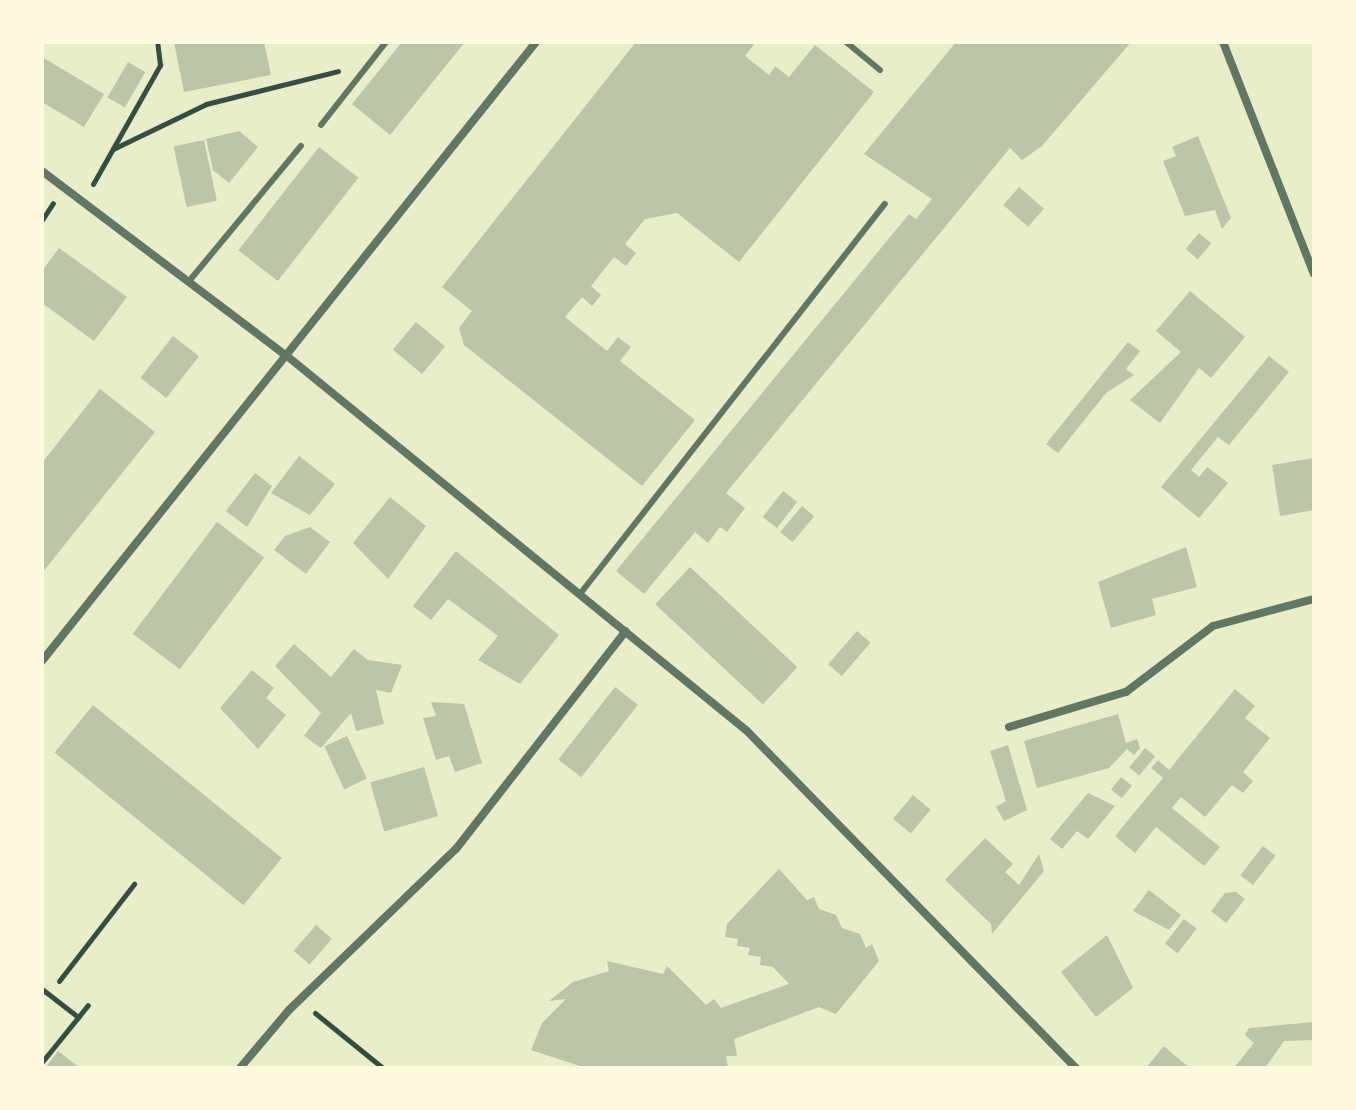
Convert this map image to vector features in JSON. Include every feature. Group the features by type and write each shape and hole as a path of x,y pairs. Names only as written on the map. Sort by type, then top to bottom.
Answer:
{"street":[{"path":"42,661 536,42"},
{"path":"1223,42 1314,274"},
{"path":"42,171 287,356 747,731 1076,1068"},
{"path":"1009,727 1126,692 1213,626 1314,599"},
{"path":"240,1068 289,1010 456,849 626,631"}],"lane":[{"path":"321,125 386,42"},
{"path":"846,42 880,70"},
{"path":"190,280 301,146"},
{"path":"580,594 885,204"}],"path":[{"path":"93,185 160,65 157,42"},
{"path":"113,149 206,104 369,64"},
{"path":"59,981 134,884"},
{"path":"42,989 78,1017"},
{"path":"300,1001 383,1068"},
{"path":"42,1062 88,1005"}],"building":[{"path":"174,42 264,42 271,75 184,92"},
{"path":"402,42 465,42 390,135 352,104"},
{"path":"636,42 756,42 745,56 769,75 775,66 789,77 815,45 874,92 739,262 677,213 645,219 625,244 636,253 626,266 614,257 591,286 601,295 592,306 582,297 565,317 607,351 618,337 631,347 620,361 695,420 642,486 464,345 459,328 472,311 442,287"},
{"path":"956,42 1131,42 1042,146 1022,160 1010,148 726,493 745,508 727,532 720,527 708,543 695,532 644,594 616,571 909,214 916,219 932,199 864,154"},
{"path":"42,57 104,94 84,127 42,102"},
{"path":"128,62 145,72 125,108 108,98"},
{"path":"239,131 258,147 229,183 213,170 206,139"},
{"path":"1198,136 1231,218 1222,229 1215,210 1185,216 1163,161 1176,156 1172,147"},
{"path":"204,140 217,201 187,207 174,146"},
{"path":"319,147 358,178 278,281 238,250"},
{"path":"1019,187 1044,209 1028,227 1003,205"},
{"path":"1199,233 1211,243 1198,259 1186,249"},
{"path":"59,248 127,297 94,341 42,303 42,271"},
{"path":"1190,291 1245,337 1211,378 1199,368 1160,423 1130,400 1181,352 1156,331"},
{"path":"416,322 445,346 422,374 393,350"},
{"path":"173,336 199,356 166,398 140,378"},
{"path":"1128,342 1140,351 1126,369 1134,375 1106,393 1058,453 1046,444"},
{"path":"1269,356 1289,372 1229,445 1218,437 1191,470 1199,477 1207,467 1228,483 1199,518 1161,487"},
{"path":"100,389 155,432 42,573 42,463"},
{"path":"299,456 335,484 310,515 271,493"},
{"path":"1314,458 1314,510 1280,516 1272,465"},
{"path":"255,473 272,486 247,527 226,511"},
{"path":"783,491 797,502 777,528 763,517"},
{"path":"390,497 426,526 388,579 353,543"},
{"path":"802,506 814,516 792,542 780,532"},
{"path":"217,522 264,558 180,669 133,634"},
{"path":"310,527 330,542 306,574 274,550 285,536"},
{"path":"1186,547 1197,587 1152,599 1156,615 1111,628 1098,582"},
{"path":"456,551 559,635 520,684 478,660 498,636 448,599 431,620 413,606"},
{"path":"690,567 798,667 763,705 655,604"},
{"path":"857,631 871,643 842,676 828,664"},
{"path":"294,644 331,677 354,649 368,660 402,665 391,693 376,690 384,724 356,731 351,713 321,748 304,736 321,713 275,666"},
{"path":"252,670 274,688 266,698 286,715 258,749 220,708"},
{"path":"615,687 638,705 581,777 558,759"},
{"path":"1235,689 1255,706 1245,718 1270,738 1243,772 1253,781 1243,793 1232,785 1205,817 1181,797 1172,808 1220,847 1204,866 1156,827 1135,853 1115,836 1163,778 1151,768 1158,760 1169,770"},
{"path":"431,702 464,704 482,763 455,772 449,756 436,760 423,718 436,716"},
{"path":"93,705 282,858 243,905 55,752"},
{"path":"1118,714 1126,743 1137,739 1140,748 1134,755 1127,749 1109,768 1037,788 1024,741"},
{"path":"347,736 367,779 344,789 324,747"},
{"path":"1008,745 1027,810 1004,821 996,807 1006,801 990,751"},
{"path":"1145,748 1155,756 1139,776 1129,767"},
{"path":"424,767 438,816 384,831 370,782"},
{"path":"1121,777 1132,786 1122,798 1111,789"},
{"path":"1088,793 1115,806 1088,839 1077,831 1062,849 1050,839"},
{"path":"913,795 931,810 911,834 893,819"},
{"path":"985,838 1013,864 1005,872 1019,885 1039,854 1044,871 992,934 991,924 945,880"},
{"path":"1263,846 1276,856 1253,885 1240,875"},
{"path":"779,869 807,900 814,897 819,909 836,915 842,928 860,934 866,948 872,944 879,961 836,1014 819,1007 734,1039 737,1056 726,1056 728,1068 586,1068 531,1050 542,1023 566,999 549,1001 573,982 609,971 607,961 663,974 667,966 706,1005 714,999 721,1008 789,984 773,967 760,965 761,957 748,955 750,948 737,946 738,939 725,937 727,924"},
{"path":"1149,890 1181,915 1169,930 1133,911"},
{"path":"1236,892 1245,899 1226,923 1211,911 1225,893"},
{"path":"1184,919 1197,929 1178,953 1165,943"},
{"path":"316,925 332,939 310,964 294,951"},
{"path":"1107,935 1133,988 1096,1017 1061,972"},
{"path":"1314,1022 1314,1040 1284,1041 1265,1068 1234,1068 1254,1043 1245,1035 1249,1028"},
{"path":"1164,1046 1173,1054 1190,1068 1146,1068"},
{"path":"58,1051 80,1068 45,1068"}]}
